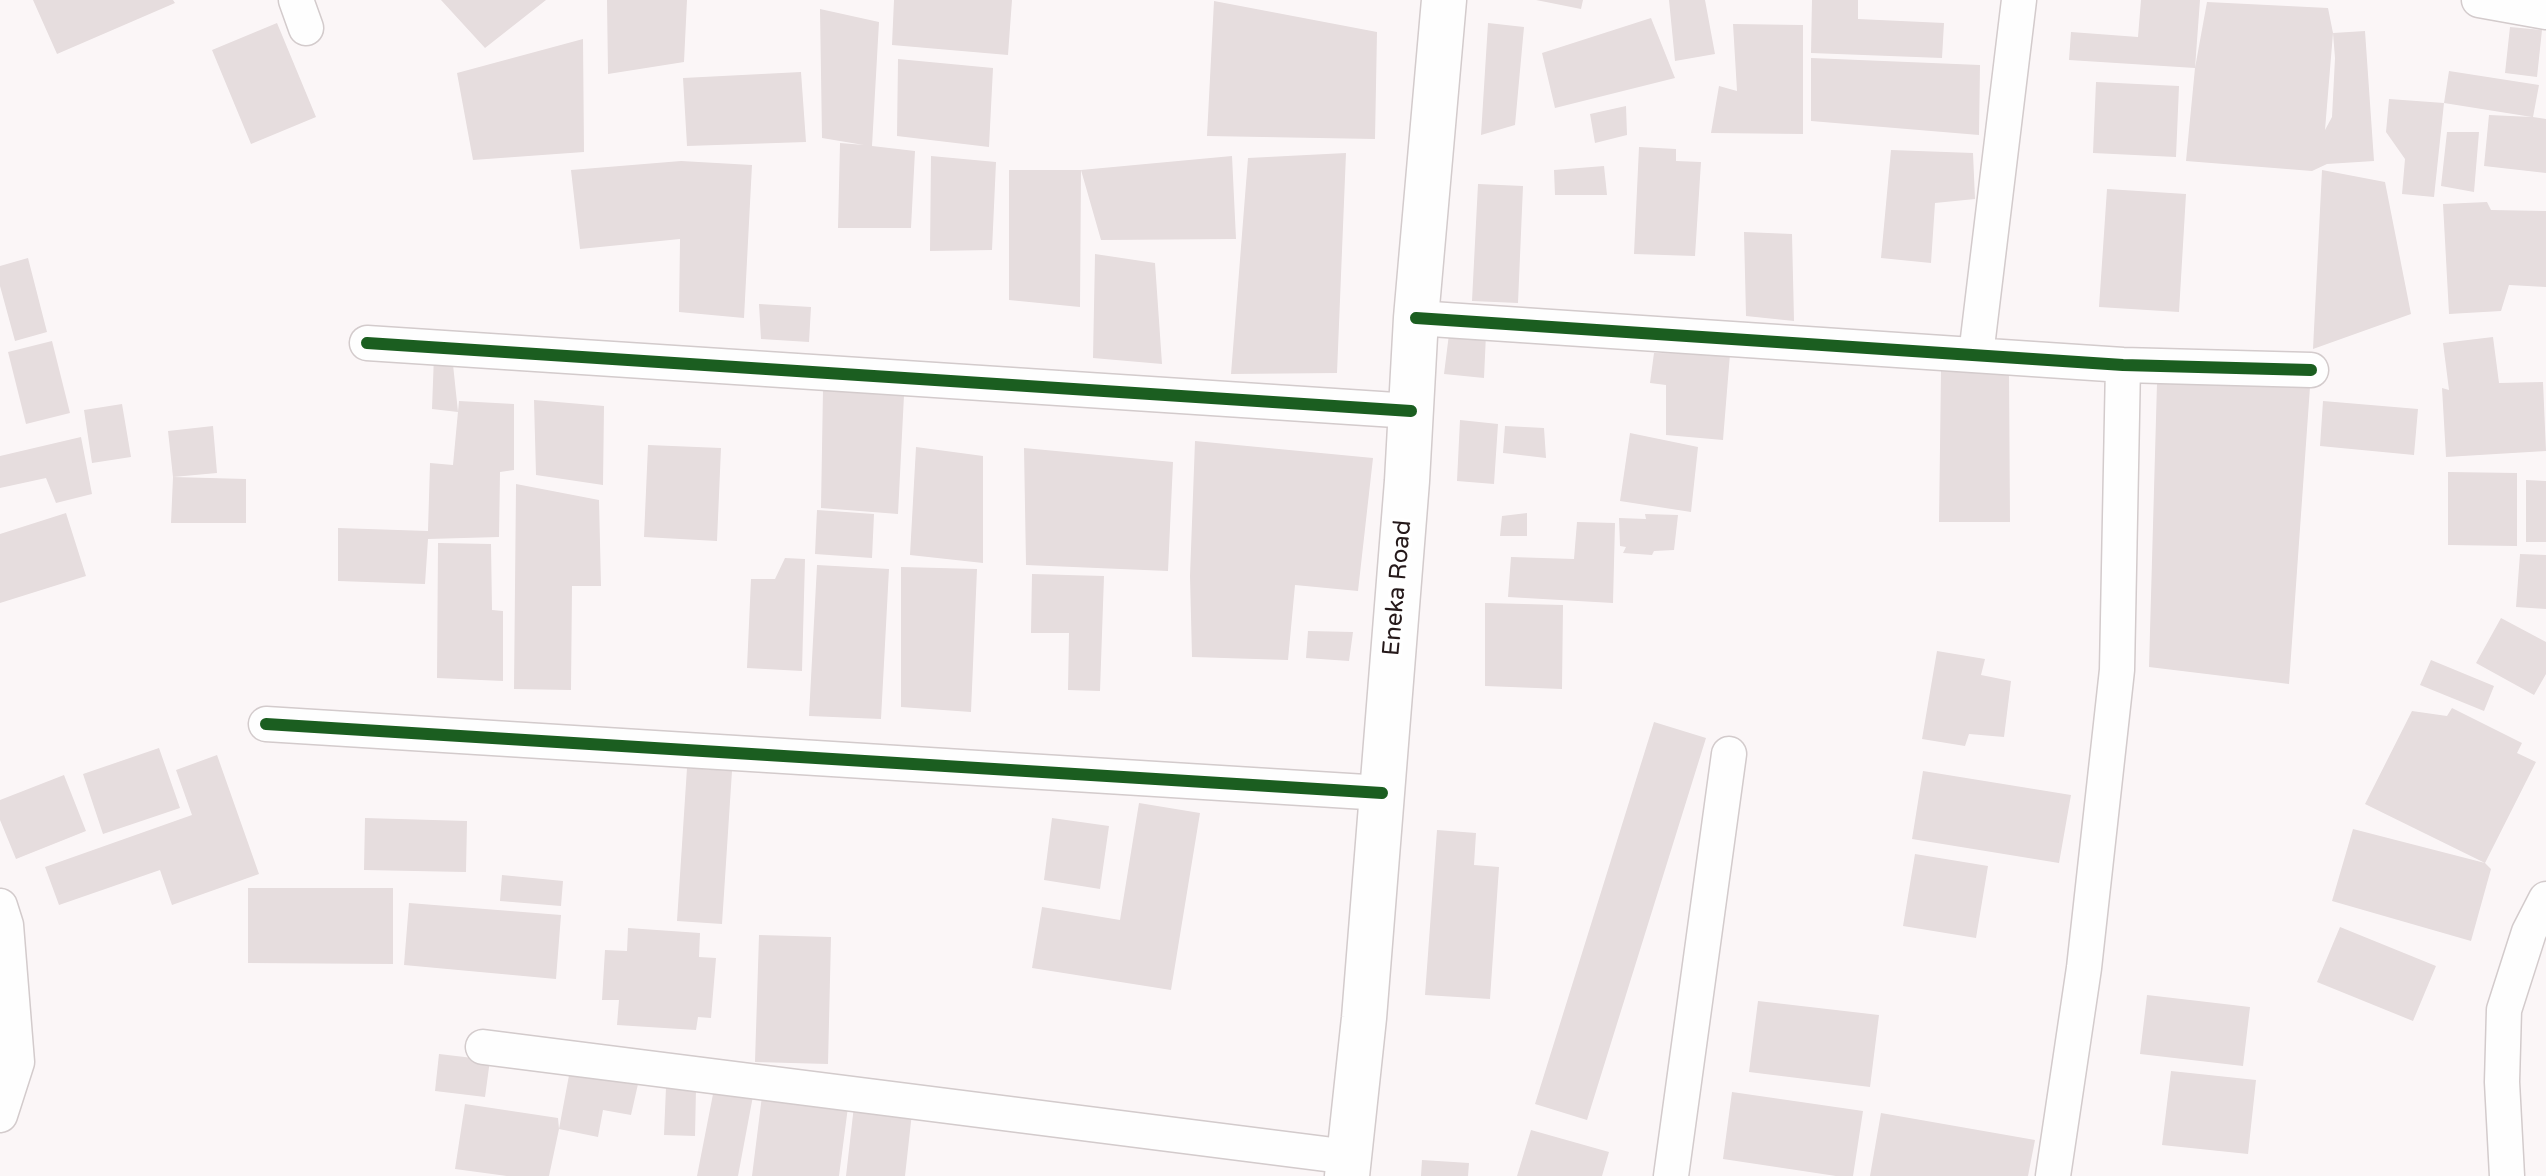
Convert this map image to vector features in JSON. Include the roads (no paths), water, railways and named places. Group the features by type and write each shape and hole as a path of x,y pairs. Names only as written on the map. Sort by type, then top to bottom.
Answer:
{"main road":[{"name":"Eneka Road","path":"1348,1166 1364,1018 1416,318 1444,0"}],"street":[{"path":"1976,355 2019,0"},
{"path":"2479,0 2546,12"},
{"path":"1416,318 2123,365 2311,370"},
{"path":"367,343 1411,411"},
{"path":"2053,1176 2084,968 2117,670 2123,365"},
{"path":"266,724 1382,793"},
{"path":"1671,1176 1729,754"},
{"path":"2507,1176 2502,1082 2504,1010 2529,932 2546,899"},
{"path":"0,906 6,925 17,1062 0,1115"},
{"path":"483,1047 1348,1166"}]}
